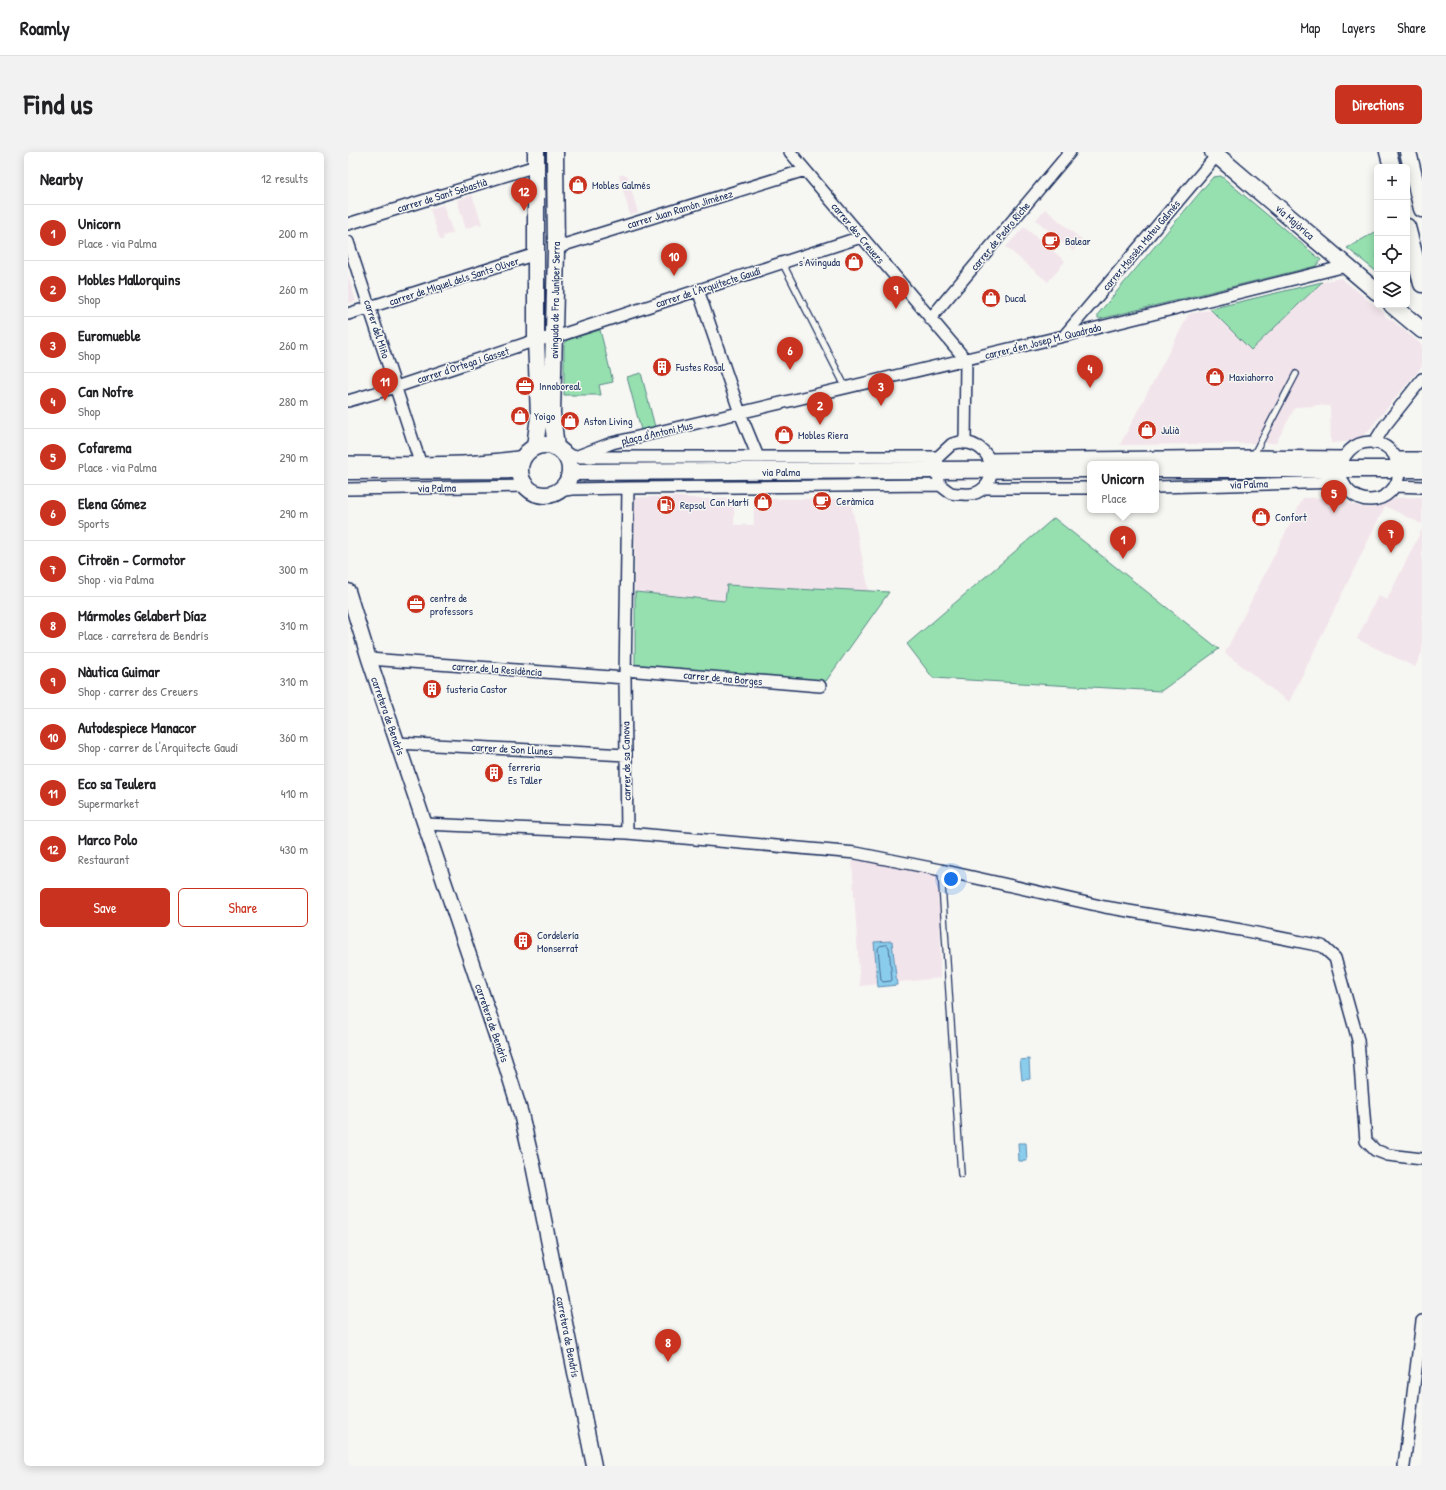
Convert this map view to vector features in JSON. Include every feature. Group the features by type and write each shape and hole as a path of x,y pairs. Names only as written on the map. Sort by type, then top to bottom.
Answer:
{"main road":[{"name":"avinguda de Fra Juníper Serra","path":"555,152 556,250 552,413 566,457"},
{"path":"1388,152 1391,164"},
{"path":"1408,152 1422,209"},
{"name":"via Majòrica","path":"1215,153 1374,289"},
{"name":"avinguda de Fra Juníper Serra","path":"526,458 539,416 536,340 536,159"},
{"path":"1409,236 1422,284"},
{"path":"1397,308 1415,318 1422,330"},
{"path":"348,471 526,458 542,445 566,457 567,480 564,486 558,491 547,495 533,492 522,480 526,458"},
{"name":"via Palma","path":"566,457 938,471 990,465 1087,469"},
{"path":"1159,469 1342,469 1397,464 1422,469"}],"street":[{"name":"carrer des Creuers","path":"790,152 966,360"},
{"name":"carrer de Pedro Riche","path":"930,319 1070,152"},
{"name":"carrer Mossèn Mateu Galmés","path":"1064,336 1215,153"},
{"name":"carrer de Sant Sebastià","path":"348,224 536,159"},
{"name":"carrer Juan Ramón Jiménez","path":"556,250 567,244 805,170"},
{"name":"carrer de l'Arquitecte Gaudí","path":"554,337 861,237"},
{"name":"carrer del Miño","path":"348,242 420,462"},
{"name":"carrer de Miquel dels Sants Oliver","path":"348,314 536,254"},
{"name":"carrer d'en Josep M. Quadrado","path":"740,413 966,360 1346,266"},
{"path":"698,290 740,413 758,457"},
{"name":"carrer d'Ortega i Gasset","path":"348,401 396,387 536,340 554,337"},
{"path":"965,442 966,360"},
{"path":"1374,443 1384,427 1422,379"},
{"name":"plaça d'Antoni Mus","path":"566,457 612,443 740,413"},
{"path":"965,442 980,448 990,465 988,484 980,492 971,495 951,493 938,471 952,444 965,442"},
{"path":"1366,442 1383,446 1390,451 1397,464 1398,478 1395,486 1381,498 1372,500 1362,499 1354,496 1347,490 1342,469 1350,450 1357,445 1366,442"},
{"path":"1107,461 1253,456 1342,469"},
{"name":"via Palma","path":"566,457 758,457 938,471"},
{"path":"348,462 420,462 526,458"},
{"path":"1397,464 1422,458"},
{"path":"990,465 1087,462"},
{"name":"via Palma","path":"1159,487 1342,469"},
{"name":"via Palma","path":"558,491 572,489 628,488 938,471"},
{"name":"via Palma","path":"348,489 526,486"},
{"path":"1395,486 1422,488"},
{"name":"carrer de sa Canova","path":"627,833 625,674 628,488"},
{"path":"984,488 1087,488"},
{"name":"carretera de Bendrís","path":"348,591 352,614 369,659 425,824 521,1114 535,1173 594,1466"},
{"name":"carrer de la Residència","path":"369,659 625,674"},
{"name":"carrer de na Borges","path":"625,674 820,686"},
{"name":"carrer de Son Llunes","path":"397,743 626,755"},
{"path":"425,824 627,833 856,853 941,870 1105,907 1241,930 1322,946 1335,958 1358,1040 1366,1141 1375,1150 1388,1155 1422,1158"},
{"path":"1404,1466 1422,1321"}],"lane":[{"path":"782,262 846,388"},
{"path":"1253,456 1296,374"},
{"path":"941,870 961,1174"}],"shaded area":[{"path":"619,175 627,175 638,213 630,215"},
{"path":"472,195 482,224 466,229 457,200"},
{"path":"443,205 453,233 443,236 444,239 440,240 430,209"},
{"path":"1045,209 1082,240 1073,251 1036,220"},
{"path":"1024,227 1065,261 1048,282 1006,247"},
{"path":"348,276 356,301 348,303"},
{"path":"1341,278 1374,305 1374,308 1378,308 1386,317 1392,320 1422,345 1422,366 1368,431 1356,441 1331,443 1330,406 1316,405 1295,407 1276,443 1120,445 1189,314 1210,310 1251,350 1322,282"},
{"path":"1422,497 1422,524 1385,506 1289,702 1225,653 1303,498 1335,498 1360,507 1371,508 1387,503 1395,498"},
{"path":"635,498 734,499 734,525 754,525 754,499 850,499 869,591 814,588 814,590 727,585 726,601 635,592"},
{"path":"1422,529 1422,652 1415,667 1357,639 1378,596 1387,600"},
{"path":"852,860 941,870 940,978 860,986"}],"green space":[{"path":"1221,176 1321,260 1316,266 1100,319 1098,318 1098,314 1213,177"},
{"path":"1374,233 1374,270 1347,248"},
{"path":"1322,282 1251,350 1210,309"},
{"path":"600,330 613,382 599,385 601,395 564,395 564,345 567,340"},
{"path":"641,373 655,427 641,430 627,377"},
{"path":"1054,518 1219,649 1161,691 933,678 907,644"},
{"path":"727,585 814,590 814,588 889,592 826,681 639,668 635,664 635,592 725,601"}],"water":[{"path":"892,941 897,985 878,987 874,942"},
{"path":"1029,1059 1030,1079 1022,1080 1020,1060"},
{"path":"1018,1143 1026,1143 1027,1161 1019,1161"}],"place":[{"name":"Mobles Galmés","path":"578,185"},
{"name":"Marco Polo","path":"524,211"},
{"name":"Balear","path":"1051,241"},
{"name":"s'Avinguda","path":"854,262"},
{"name":"Autodespiece Manacor","path":"674,276"},
{"name":"Ducal","path":"991,298"},
{"name":"Nàutica Guimar","path":"896,309"},
{"name":"Fustes Rosal","path":"662,367"},
{"name":"Elena Gómez","path":"790,370"},
{"name":"Maxiahorro","path":"1215,377"},
{"name":"Innoboreal","path":"525,386"},
{"name":"Can Nofre","path":"1090,388"},
{"name":"Eco sa Teulera","path":"385,401"},
{"name":"Euromueble","path":"881,406"},
{"name":"Yoigo","path":"520,416"},
{"name":"Aston Living","path":"570,421"},
{"name":"Mobles Mallorquins","path":"820,425"},
{"name":"Julià","path":"1147,430"},
{"name":"Mobles Riera","path":"784,435"},
{"name":"Ceràmica","path":"822,501"},
{"name":"Can Martí","path":"763,502"},
{"name":"Repsol","path":"666,505"},
{"name":"Cofarema","path":"1334,513"},
{"name":"Confort","path":"1261,517"},
{"name":"Citroën - Cormotor","path":"1391,553"},
{"name":"Unicorn","path":"1123,559"},
{"name":"centre de professors","path":"416,604"},
{"name":"fusteria Castor","path":"432,689"},
{"name":"ferreria Es Taller","path":"494,773"},
{"name":"Cordelería Monserrat","path":"523,941"},
{"name":"Mármoles Gelabert Díaz","path":"668,1362"}]}
